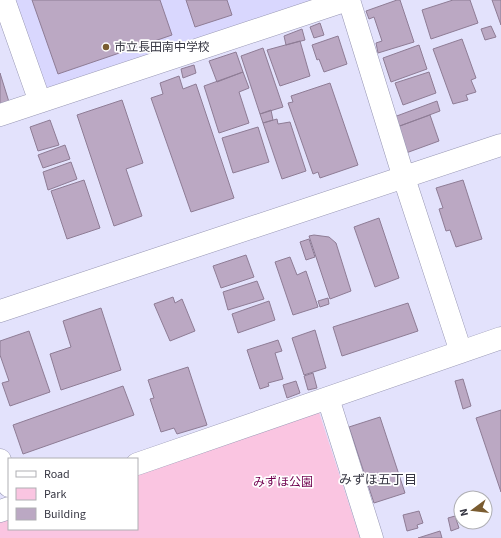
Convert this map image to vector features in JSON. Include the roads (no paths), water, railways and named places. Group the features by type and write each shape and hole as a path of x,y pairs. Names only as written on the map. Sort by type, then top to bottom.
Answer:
{"street":[{"path":"4,0 40,102"},
{"path":"0,115 348,0 460,352"},
{"path":"0,310 501,145"},
{"path":"138,464 501,338"},
{"path":"328,398 372,538"},
{"path":"0,460 8,483"}],"place":[{"name":"市立長田南中学校","path":"106,47"}],"district":[{"name":"みずほ五丁目","path":"378,479"}],"park label":[{"name":"みずほ公園","path":"283,482"}]}
